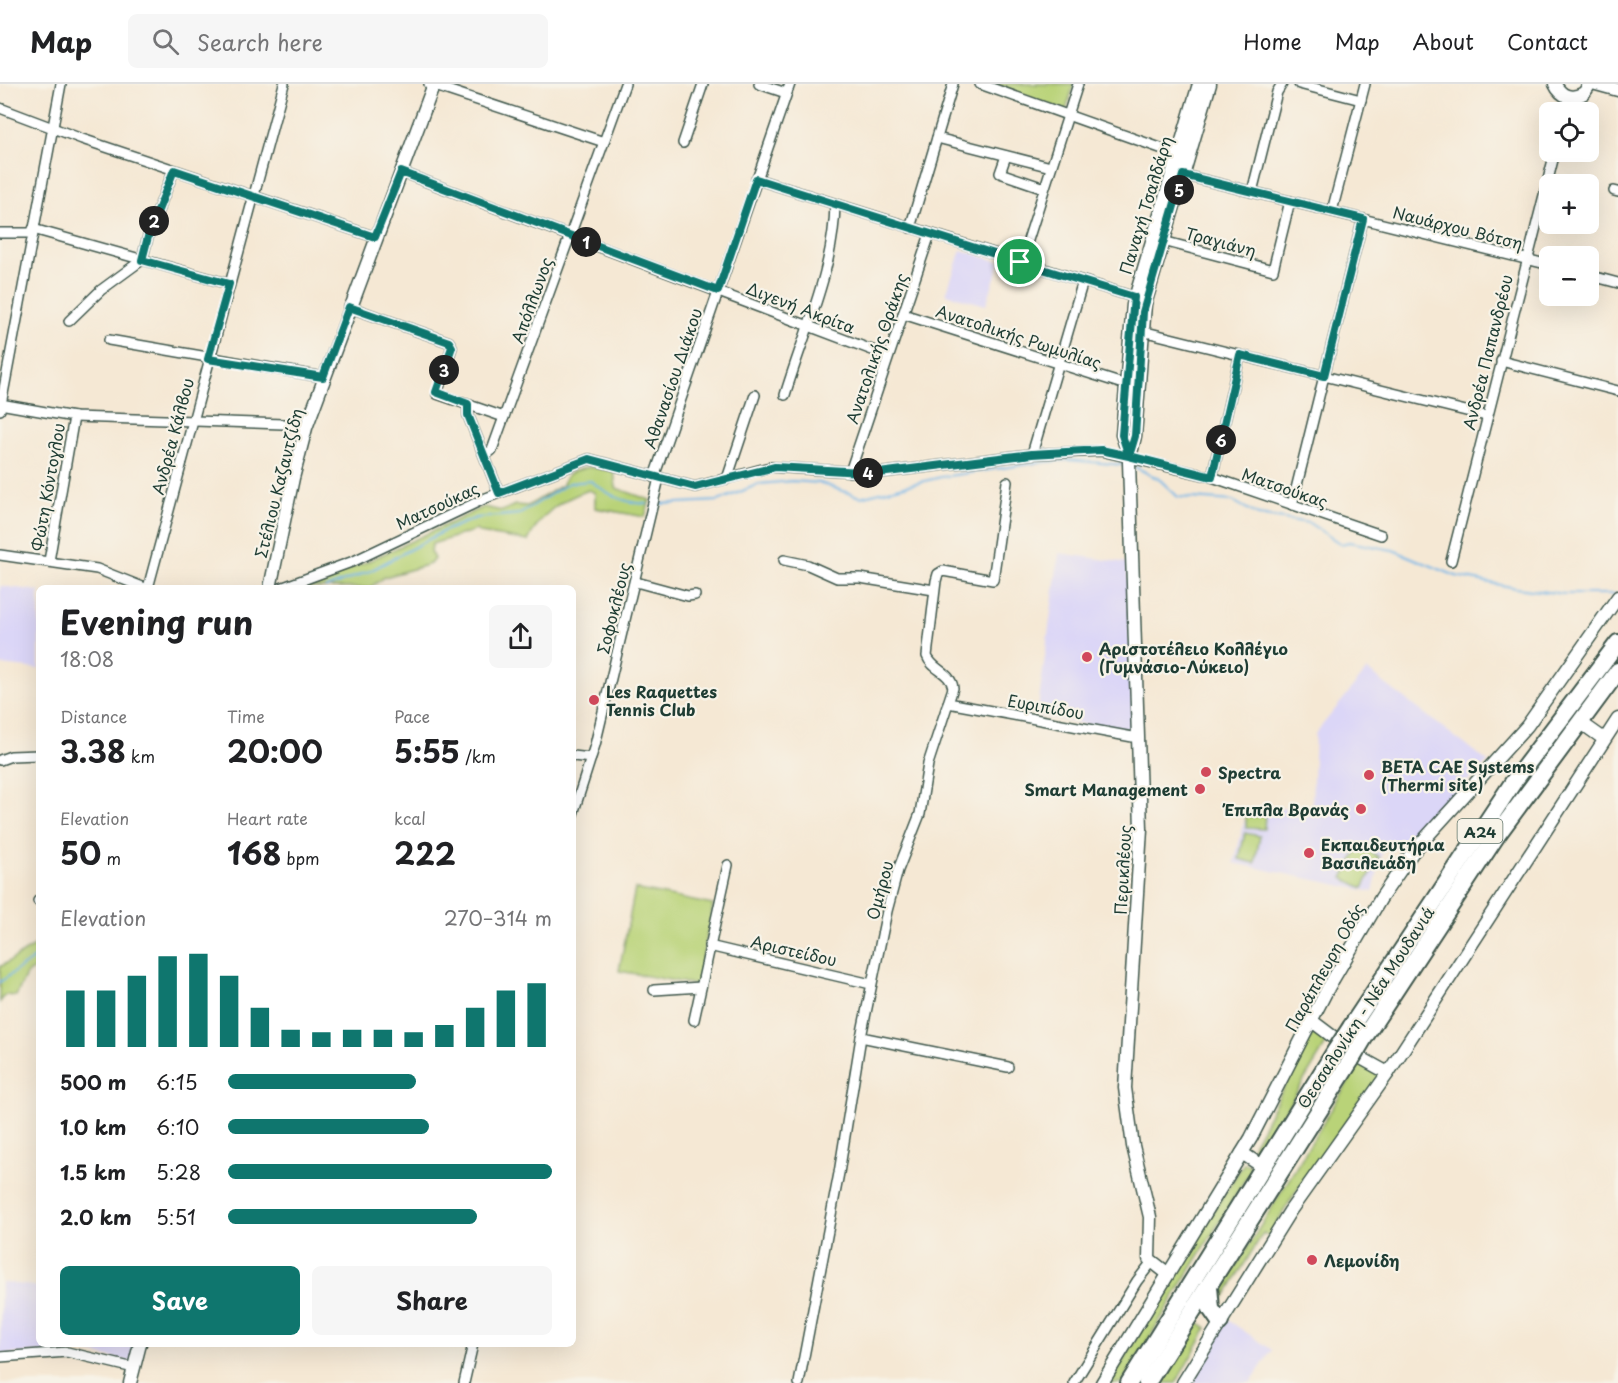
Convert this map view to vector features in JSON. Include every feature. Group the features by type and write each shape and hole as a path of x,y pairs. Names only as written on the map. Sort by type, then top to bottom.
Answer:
{"highway":[{"name":"Θεσσαλονίκη - Νέα Μουδανιά","path":"1148,1381 1185,1326 1351,1060 1359,1030 1514,781 1618,643"},
{"name":"Θεσσαλονίκη - Νέα Μουδανιά","path":"1129,1383 1336,1050 1359,1030 1497,835 1618,671"},
{"path":"1209,1287 1211,1309 1220,1322"},
{"path":"1185,1326 1206,1319 1220,1322"}],"street":[{"path":"61,84 0,406 74,417 283,424 306,428"},
{"name":"Ανδρέα Κάλβου","path":"148,585 284,84"},
{"name":"Απόλλωνος","path":"485,456 492,450 626,84"},
{"path":"683,143 704,84"},
{"path":"759,84 788,89"},
{"path":"910,228 953,84"},
{"path":"980,84 1177,154"},
{"path":"1020,262 1078,84"},
{"name":"Παναγή Τσαλδάρη","path":"1129,459 1122,435 1134,297 1199,84"},
{"name":"Παναγή Τσαλδάρη","path":"1129,459 1135,436 1145,304 1210,84"},
{"path":"1252,192 1277,92 1282,84"},
{"path":"1299,84 1361,100"},
{"path":"1332,211 1365,84"},
{"path":"1555,84 1559,91 1569,97 1584,93 1590,84"},
{"path":"1596,84 1618,90"},
{"path":"432,85 604,142"},
{"name":"Στέλιου Καζαντζίδη","path":"271,585 292,478 306,428 432,85"},
{"name":"Αθανασίου Διάκου","path":"657,477 788,89"},
{"path":"1568,102 1569,97"},
{"path":"0,108 51,128 375,237"},
{"path":"937,138 1051,167"},
{"path":"1006,156 1000,173 1044,188"},
{"name":"Ανδρέα Παπανδρέου","path":"1451,561 1552,162"},
{"path":"69,321 101,290 142,260 149,233 174,170"},
{"name":"Διγενή Ακρίτα","path":"401,172 888,356"},
{"name":"Ναυάρχου Βότση","path":"1183,175 1539,262"},
{"path":"756,179 1134,297"},
{"name":"Τραγιάνη","path":"1163,241 1273,270 1290,201"},
{"path":"785,395 819,296 835,233 835,204"},
{"path":"1292,505 1363,219"},
{"path":"0,233 33,231 229,284"},
{"name":"Ανατολικής Θράκης","path":"850,472 930,234"},
{"path":"1599,278 1618,283"},
{"path":"1032,454 1083,281"},
{"path":"349,307 451,343 452,347 436,392 504,417"},
{"name":"Ανατολικής Ρωμυλίας","path":"903,315 1126,385"},
{"path":"1142,331 1486,416"},
{"path":"109,340 208,359 323,377"},
{"path":"1212,477 1240,355"},
{"path":"1501,361 1618,391"},
{"path":"727,479 755,394"},
{"path":"468,404 468,415 499,493"},
{"name":"Φώτη Κόντογλου","path":"49,561 74,417"},
{"name":"Ματσούκας","path":"288,585 354,561 499,493 589,459 695,487 775,467 879,473 1032,454 1101,450 1129,459 1212,477 1381,535"},
{"name":"Περικλέους","path":"1129,459 1141,840 1125,1088 1133,1146 1150,1217 1149,1256 1151,1263"},
{"name":"Σοφοκλέους","path":"576,805 591,758 636,582 657,477"},
{"path":"784,560 812,567 837,578 860,578 934,590 937,576 942,571 992,580 1007,482"},
{"path":"0,555 103,570 140,585"},
{"path":"636,582 688,596 695,595"},
{"name":"Ομήρου","path":"799,1383 837,1185 861,1036 892,890 918,820 928,764 953,688 952,680 933,666 927,656 934,590"},
{"name":"Παράπλευρη Οδός","path":"1102,1383 1167,1273 1242,1154 1357,938 1412,853 1527,726 1618,597"},
{"name":"Ευριπίδου","path":"948,703 1138,738"},
{"path":"1183,1383 1290,1211 1388,1073 1618,719"},
{"path":"1580,722 1604,739"},
{"path":"0,760 11,756 36,755"},
{"path":"576,756 591,758"},
{"path":"694,1020 729,865"},
{"name":"Αριστείδου","path":"709,946 872,984"},
{"path":"654,990 701,987"},
{"path":"1312,1022 1361,1058 1388,1073"},
{"path":"861,1036 1008,1067"},
{"path":"1242,1154 1263,1167"},
{"path":"1074,1383 1137,1281 1151,1263 1167,1273"},
{"path":"130,1383 139,1347"},
{"path":"464,1383 472,1347"},
{"path":"0,1357 67,1352 134,1368"}],"shaded area":[{"path":"961,250 1000,262 986,305 946,294"},
{"name":"Αριστοτέλειο Κολλέγιο (Γυμνάσιο-Λύκειο)","path":"1059,553 1127,563 1133,727 1125,731 1037,716"},
{"path":"0,586 36,591 36,669 0,665"},
{"path":"1367,670 1488,762 1466,782 1403,852 1384,843 1373,892 1234,863 1247,811 1312,806 1315,734"},
{"path":"1,1282 36,1287 36,1347 134,1347 132,1362 82,1351 0,1354"},
{"path":"1225,1318 1272,1350 1250,1383 1193,1383"}],"green space":[{"path":"990,84 1074,84 1066,111"},
{"path":"589,467 614,471 616,488 650,500 645,517 595,508 595,493 589,490 569,498 552,509 533,531 528,541 480,533 476,530 432,544 431,553 434,559 430,564 385,577 373,585 304,585 362,564 484,507 502,511 515,505 528,506 563,485 566,477 576,470"},
{"path":"1246,816 1265,816 1264,829 1246,828"},
{"path":"1245,833 1260,836 1255,863 1239,859"},
{"path":"1360,846 1379,857 1363,888 1343,878"},
{"path":"635,889 713,905 697,985 619,971"},
{"path":"36,945 36,968 26,975 16,996 5,995 0,1002 0,967"},
{"path":"1313,1032 1328,1041 1259,1154 1254,1154 1252,1147"},
{"path":"1362,1059 1383,1073 1293,1196 1269,1236 1263,1233 1219,1306 1224,1309 1220,1313 1216,1309 1218,1296"},
{"path":"1244,1163 1251,1166 1249,1173 1122,1383 1110,1383 1180,1264"},
{"path":"1200,1323 1207,1328 1176,1383 1157,1383 1191,1326"}],"waterway":[{"path":"659,504 718,501 759,484 792,481 820,483 860,497 941,477 1036,463 1068,460 1123,465"},
{"path":"1135,467 1159,479 1178,497 1233,501 1258,515 1309,523 1341,544 1349,542 1393,550 1456,576 1516,588 1564,594 1615,594"},
{"path":"334,585 370,571 444,531 476,518 520,514 569,483 591,481 617,497 647,504"},
{"path":"0,982 36,957"}],"place":[{"name":"Αριστοτέλειο Κολλέγιο (Γυμνάσιο-Λύκειο)","path":"1087,657"},
{"name":"Les Raquettes Tennis Club","path":"594,700"},
{"name":"Spectra","path":"1206,772"},
{"name":"BETA CAE Systems (Thermi site)","path":"1369,775"},
{"name":"Smart Management","path":"1200,789"},
{"name":"Έπιπλα Βρανάς","path":"1361,809"},
{"name":"Εκπαιδευτήρια Βασιλειάδη","path":"1309,853"},
{"name":"Λεμονίδη","path":"1312,1260"}],"route":[{"path":"1020,262 756,179 718,291 401,172 375,237 174,170 149,233 142,260 229,284 208,359 323,377 349,307 449,342 452,347 436,392 468,404 468,415 499,493 566,466 592,459 695,487 759,469 775,467 879,473 1032,454 1101,450 1129,456 1135,436 1143,312 1183,175 1363,219 1324,376 1240,355 1212,477 1129,456 1122,435 1134,297 1020,262"}]}
